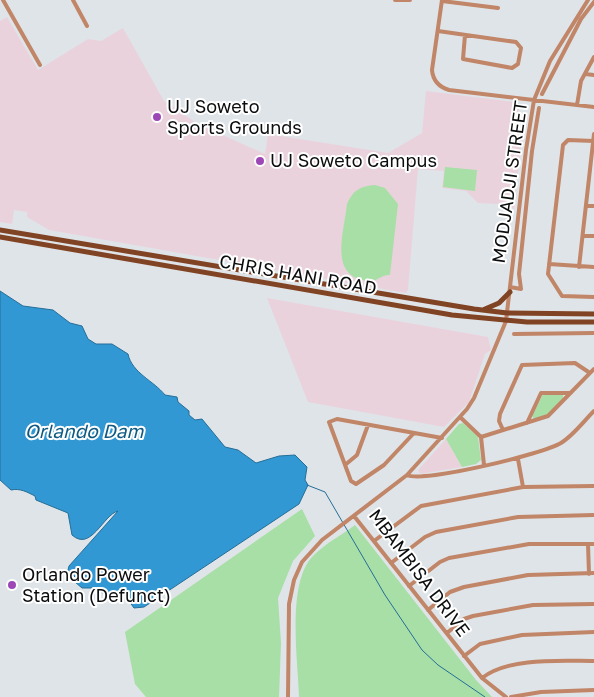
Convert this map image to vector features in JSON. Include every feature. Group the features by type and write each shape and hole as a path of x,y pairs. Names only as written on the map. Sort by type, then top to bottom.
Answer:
{"main road":[{"name":"CHRIS HANI ROAD","path":"0,230 480,310 507,313 594,314"},
{"name":"CHRIS HANI ROAD","path":"0,237 72,251 452,315 506,321 594,322"},
{"path":"72,251 73,242"},
{"path":"480,310 495,306 510,289"}],"street":[{"path":"3,0 40,65"},
{"path":"73,0 88,26"},
{"path":"395,0 410,0"},
{"path":"498,8 470,2 442,0 432,70 433,78 440,86 449,90 594,106"},
{"name":"MODJADJI STREET","path":"506,321 526,150 534,100 546,68 573,21 588,0"},
{"path":"542,94 581,18 594,2"},
{"path":"438,31 466,35 518,43 521,48 518,64 512,68 465,60 462,57 466,35"},
{"path":"577,105 579,88 594,57"},
{"path":"546,68 552,72"},
{"path":"585,74 594,75"},
{"path":"510,289 522,289 519,274 532,151 539,108"},
{"path":"579,267 586,206 592,177 594,134"},
{"path":"594,141 571,140 562,147 548,277 560,295 568,298 594,297"},
{"path":"526,150 532,151"},
{"path":"586,206 594,206"},
{"path":"583,236 594,236"},
{"path":"549,264 594,267"},
{"name":"MBAMBISA DRIVE","path":"506,321 474,398 460,417 407,476 354,516 482,678 506,697"},
{"path":"514,334 594,334"},
{"path":"503,430 499,421 500,414 522,365 575,363 590,372"},
{"path":"480,437 548,416 594,369"},
{"path":"527,423 541,394 571,392"},
{"path":"407,476 416,478 518,459 563,441 594,411"},
{"path":"460,417 480,437 484,465"},
{"path":"414,433 384,465 358,484 351,481 329,427 329,420 334,419 414,433 442,438"},
{"path":"345,465 355,459 368,425"},
{"path":"361,446 367,448"},
{"path":"518,459 523,487"},
{"path":"374,541 421,506 523,487 594,486"},
{"path":"391,563 425,537 436,532 518,517 594,515"},
{"path":"288,697 289,604 298,570 305,557 322,540 354,516"},
{"path":"409,586 440,562 449,558 529,544 594,544"},
{"path":"588,544 588,574"},
{"path":"428,610 450,592 464,587 528,575 594,574"},
{"path":"447,634 464,619 473,616 533,605 594,604"},
{"path":"464,656 480,644 522,635 594,632"},
{"path":"482,678 493,671 521,664 594,660"},
{"path":"512,697 541,692 594,690"}],"shaded area":[{"name":"UJ Soweto Campus","path":"7,17 38,70 88,39 101,41 123,28 164,101 198,124 265,154 268,134 388,153 422,133 426,91 515,102 519,106 518,114 524,118 514,209 498,204 478,203 466,191 442,188 444,171 418,169 408,290 406,293 49,230 27,217 27,212 14,210 12,224 0,222 0,21"},
{"path":"267,298 488,337 491,350 485,354 469,402 444,427 308,402"},
{"path":"446,439 462,467 420,474 418,470"}],"green space":[{"path":"445,167 477,170 475,191 443,187"},
{"path":"375,185 385,188 398,204 390,275 368,281 355,278 347,271 341,252 349,199 358,190 366,186"},
{"path":"543,394 563,395 563,398 546,416 534,419 532,416"},
{"path":"463,423 478,437 481,460 476,464 462,467 446,439 459,424"},
{"path":"302,509 315,536 293,561 278,598 281,643 279,697 146,697 135,684 125,632"},
{"path":"355,525 476,680 492,697 299,697 296,622 300,583 305,567 314,555"}],"water":[{"name":"Orlando Dam","path":"0,291 23,306 53,310 70,323 82,326 88,339 96,344 112,344 128,354 130,361 139,372 165,395 177,397 178,402 189,411 189,415 195,420 202,419 225,447 238,450 256,463 279,456 295,455 307,467 305,480 308,485 299,504 144,607 134,608 122,591 103,593 92,588 82,588 75,582 76,578 68,570 69,566 118,511 112,514 91,536 79,539 72,535 68,513 36,500 35,496 26,492 11,490 0,480"}],"waterway":[{"path":"307,485 325,492 385,595 422,650 438,665 485,697"}],"place":[{"name":"UJ Soweto Sports Grounds","path":"157,117"},
{"name":"UJ Soweto Campus","path":"260,161"},
{"name":"Orlando Power Station (Defunct)","path":"12,585"}]}
